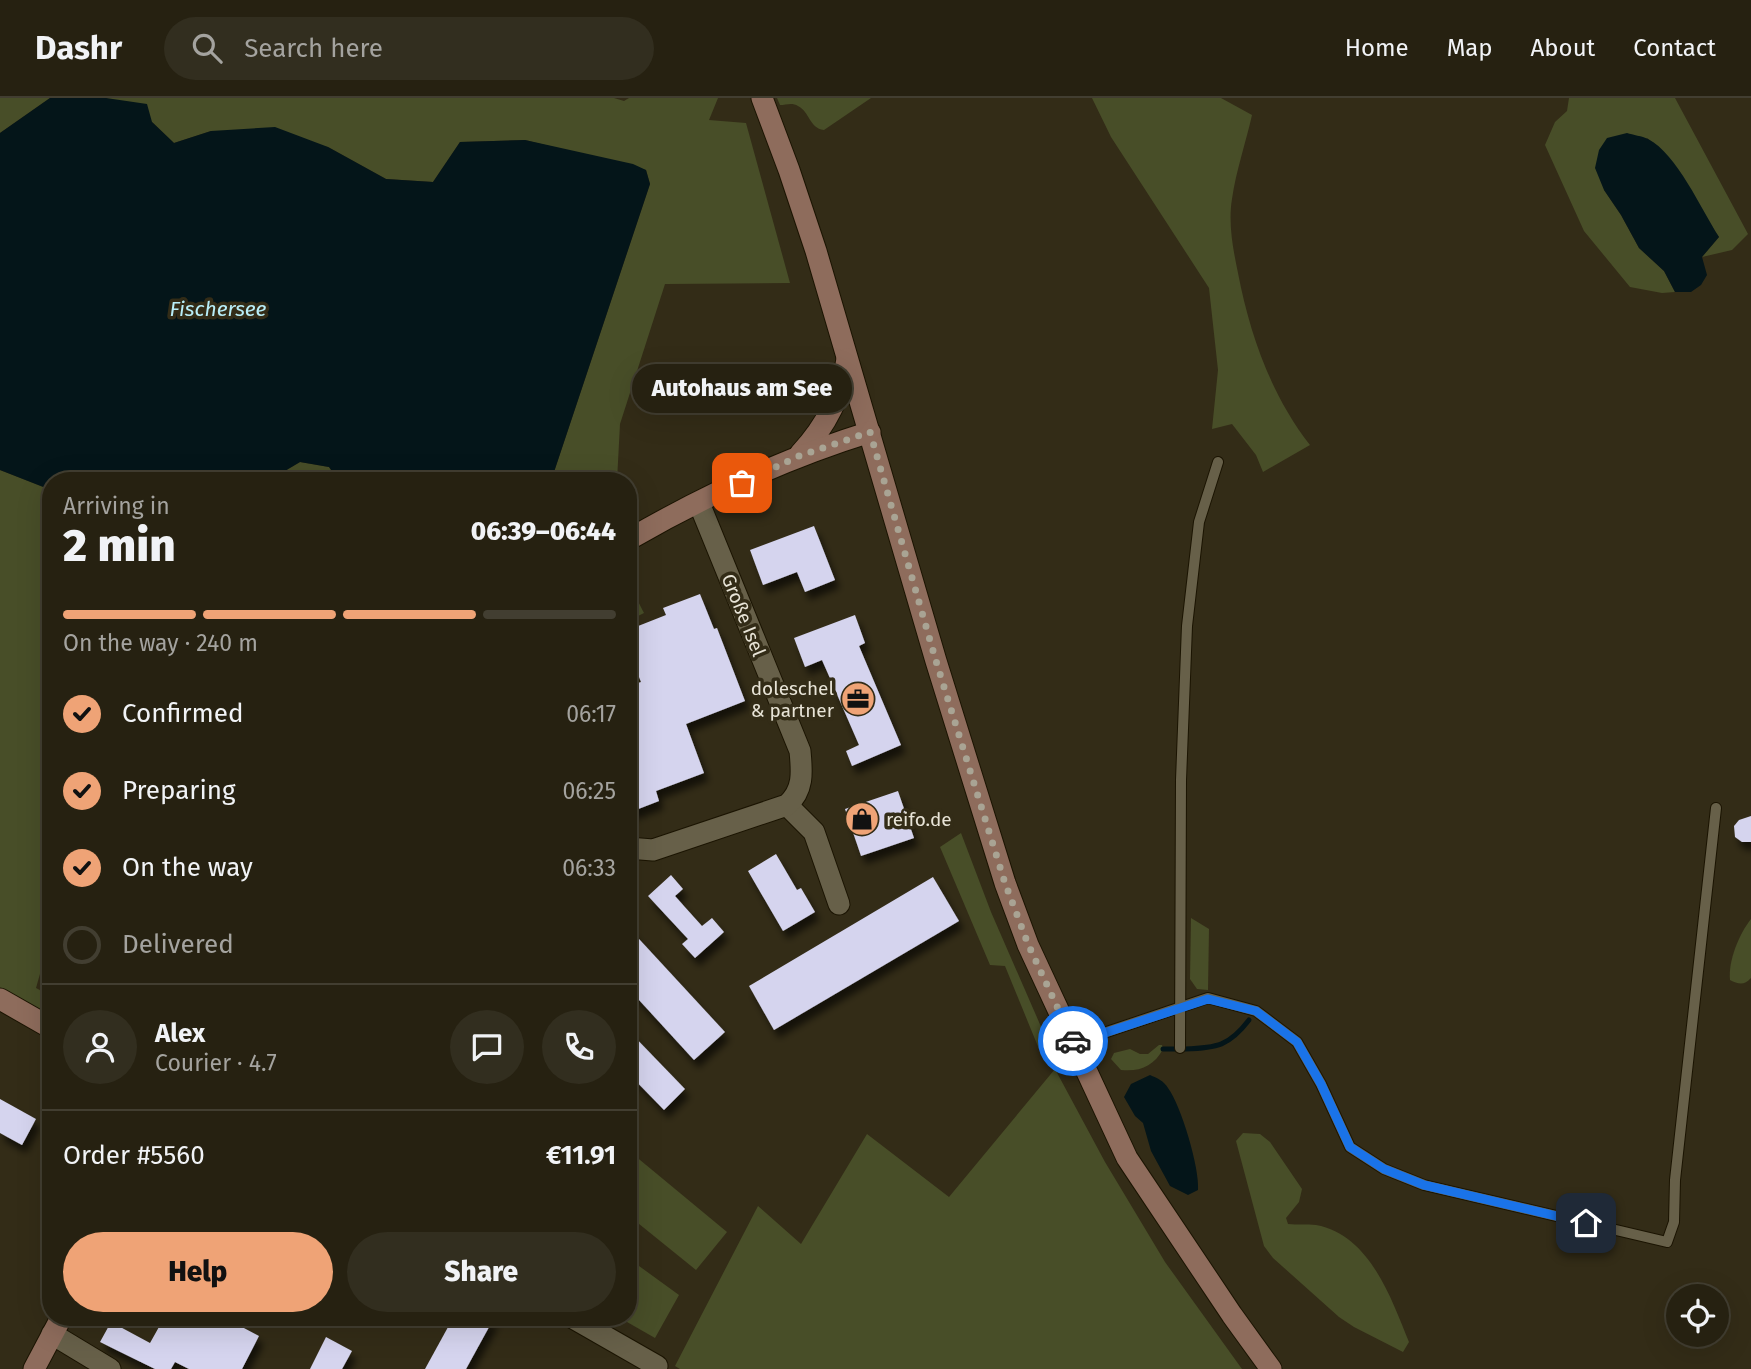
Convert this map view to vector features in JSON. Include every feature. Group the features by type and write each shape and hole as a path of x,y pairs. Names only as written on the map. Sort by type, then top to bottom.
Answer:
{"street":[{"path":"762,98 789,170 848,356 936,661 1005,883 1067,1047 1128,1158 1232,1315 1272,1369"},
{"path":"799,456 816,438 831,411 839,393 848,356"},
{"path":"637,535 799,456 870,432"},
{"name":"Große Isel","path":"699,503 800,751 800,786 787,805"},
{"path":"637,849 653,850 787,805 814,832 839,904"},
{"path":"0,999 42,1023"},
{"path":"34,1369 57,1326 110,1369"},
{"path":"586,1326 659,1368"}],"lane":[{"path":"1180,1048 1181,780 1187,626 1199,522 1218,462"},
{"path":"1067,1047 1208,999 1256,1011 1297,1042 1321,1084 1350,1147 1384,1169 1424,1185 1667,1242 1674,1222 1675,1180 1716,808"}],"green space":[{"path":"0,98 50,98 0,133"},
{"path":"106,98 614,98 624,101 629,98 718,98 709,120 746,123 790,283 665,284 620,424 617,472 554,472 650,184 646,170 525,140 460,142 433,182 386,179 328,147 211,131 174,143 152,122"},
{"path":"777,98 871,98 824,130 815,126 802,109 794,104 780,105"},
{"path":"1092,98 1221,98 1252,115 1232,199 1234,255 1249,319 1264,363 1284,406 1310,445 1263,472 1256,455 1232,424 1212,429 1218,370 1209,288 1111,137"},
{"path":"1569,98 1675,98 1748,234 1732,250 1702,257 1719,237 1679,172 1647,138 1604,190 1639,248 1664,271 1675,292 1662,293 1630,287 1584,231 1545,145 1555,122 1567,111"},
{"path":"300,462 329,467 333,472 283,472"},
{"path":"0,470 42,486 42,967 36,988 42,991 42,1011 0,988"},
{"path":"637,599 644,613 637,616"},
{"path":"961,833 991,912 1049,1045 1039,1049 1005,966 990,965 940,847"},
{"path":"1191,918 1209,929 1208,990 1197,989 1190,979"},
{"path":"1751,919 1751,978 1738,983 1730,980 1731,965 1742,932"},
{"path":"1162,1045 1163,1049 1159,1055 1151,1064 1140,1069 1121,1070 1111,1059 1114,1053 1130,1049 1140,1054 1148,1054"},
{"path":"1055,1069 1105,1162 1165,1262 1242,1369 680,1369 675,1366 758,1206 801,1244 867,1134 949,1197"},
{"path":"1243,1133 1260,1134 1270,1142 1302,1189 1299,1202 1286,1218 1288,1224 1316,1225 1335,1231 1351,1241 1376,1271 1409,1342 1403,1352 1339,1317 1273,1258 1264,1246 1236,1141"},
{"path":"637,1157 727,1232 696,1270 637,1222"},
{"path":"637,1265 679,1295 655,1338 634,1326 637,1326"}],"water":[{"name":"Fischersee","path":"50,98 106,98 147,104 152,122 174,143 211,131 275,127 328,147 386,179 433,182 460,142 525,140 633,164 646,170 650,184 554,472 333,472 329,467 300,462 283,472 42,472 42,486 0,470 0,133"},
{"path":"1627,133 1648,139 1669,157 1688,183 1719,237 1702,257 1707,275 1701,285 1691,292 1675,292 1664,271 1639,248 1604,190 1595,168 1599,150 1607,138"},
{"path":"1150,1075 1162,1082 1173,1096 1189,1138 1198,1190 1188,1195 1170,1186 1151,1151 1143,1123 1135,1116 1124,1097 1131,1084"}],"building":[{"path":"814,526 835,580 805,592 797,572 763,585 750,550"},
{"path":"700,594 714,629 717,628 745,701 686,724 704,773 656,791 659,801 637,810 637,683 641,682 637,672 637,626 666,615 663,608"},
{"path":"855,615 865,643 859,646 901,745 852,766 846,751 859,745 822,660 805,667 794,638"},
{"path":"898,791 914,838 861,856 845,809"},
{"path":"1751,816 1751,842 1742,842 1735,837 1734,826 1739,820"},
{"path":"776,854 797,890 801,888 815,912 783,931 748,871"},
{"path":"671,875 683,889 675,896 702,926 712,918 724,932 695,958 682,944 688,939 648,896"},
{"path":"933,877 959,921 774,1030 749,986"},
{"path":"637,937 725,1032 694,1060 637,998"},
{"path":"637,1039 685,1089 664,1110 637,1082"},
{"path":"0,1099 36,1119 22,1145 0,1133"},
{"path":"109,1326 118,1326 150,1343 160,1326 240,1326 259,1336 242,1369 189,1369 175,1362 171,1369 155,1369 100,1342"},
{"path":"449,1326 490,1326 466,1369 425,1369"},
{"path":"326,1337 352,1351 342,1369 310,1369"}],"waterway":[{"path":"1185,1049 1222,1044 1249,1020"},
{"path":"1163,1049 1175,1049"}],"way so far":[{"path":"742,483 819,448 870,432 936,661 1005,883 1028,944 1073,1041"}],"place":[{"name":"Autohaus am See","path":"742,483"},
{"name":"doleschel & partner","path":"858,699"},
{"name":"reifo.de","path":"862,819"}],"route":[{"path":"1073,1041 1074,1043 1208,999 1256,1011 1297,1042 1321,1084 1350,1147 1384,1169 1424,1185 1586,1223"}]}
